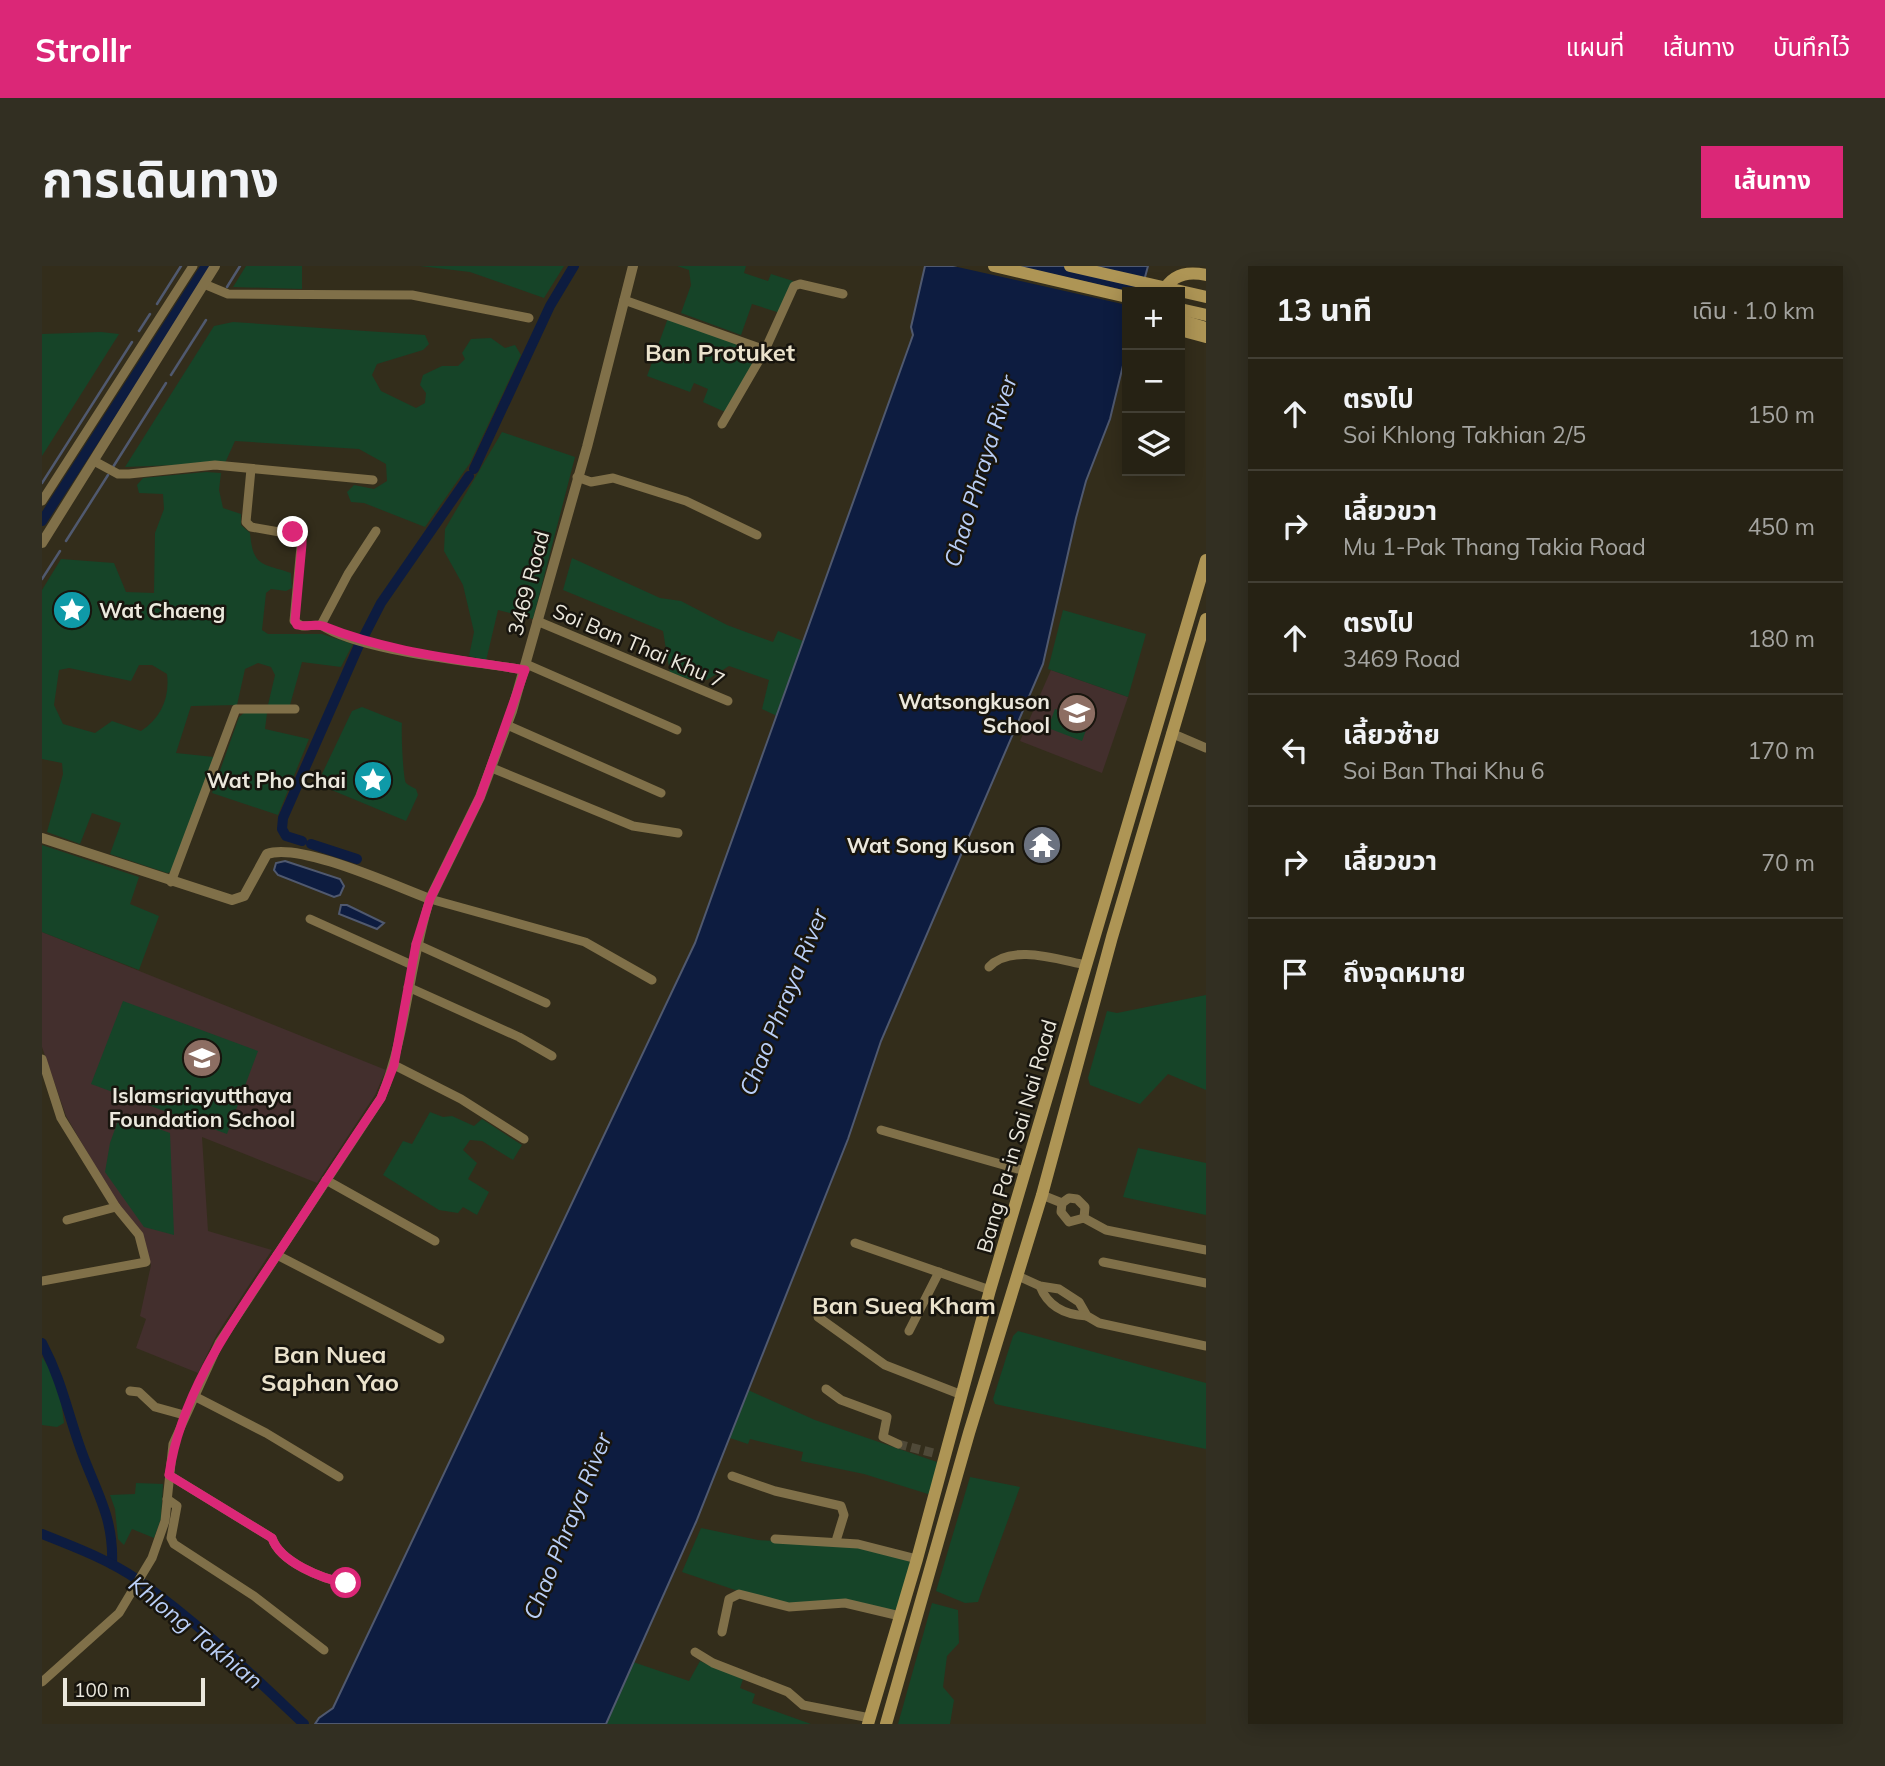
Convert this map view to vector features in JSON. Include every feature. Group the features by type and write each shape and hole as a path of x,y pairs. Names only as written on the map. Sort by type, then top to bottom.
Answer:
{"main road":[{"path":"994,266 1122,296"},
{"path":"1070,266 1206,297"},
{"path":"1166,287 1172,279 1181,274 1206,275"},
{"path":"1178,287 1184,282 1206,284"},
{"path":"1185,310 1206,315"},
{"path":"1185,322 1206,328"},
{"path":"1185,331 1206,337"},
{"name":"Bang Pa-in Sai Nai Road","path":"869,1721 918,1559 941,1456 962,1395 990,1290 1206,560"},
{"name":"Bang Pa-in Sai Nai Road","path":"886,1724 972,1422 1042,1195 1171,733 1206,619"},
{"path":"1039,1123 1060,1130"}],"street":[{"path":"42,501 194,266"},
{"path":"42,543 159,350 215,266"},
{"name":"3469 Road","path":"430,899 492,768 526,667 633,266"},
{"path":"204,284 228,294 425,296 528,318"},
{"path":"722,424 765,350 794,286 800,284 843,294"},
{"path":"624,300 765,350"},
{"path":"145,342 159,350"},
{"path":"94,461 118,474 215,466 373,480"},
{"path":"251,469 246,522 251,527 302,536 295,621 302,626 321,625 332,633 388,647 526,667 677,730"},
{"path":"577,477 591,482 613,478 686,501 757,535"},
{"path":"321,625 348,574 376,531"},
{"name":"Soi Ban Thai Khu 7","path":"537,621 728,701"},
{"path":"171,882 236,709 295,709"},
{"path":"507,725 661,793"},
{"path":"1171,733 1206,748"},
{"path":"492,768 633,826 678,833"},
{"path":"42,838 220,898 239,900 248,891 267,854 283,851 316,858 505,923 584,942 652,980"},
{"path":"42,1682 119,1614 152,1558 165,1521 173,1444 184,1415 223,1336 381,1098 394,1065 416,944 430,899"},
{"path":"310,919 412,965"},
{"path":"416,944 546,1003"},
{"path":"989,967 1004,957 1019,956 1086,965"},
{"path":"408,987 519,1037 552,1056"},
{"path":"42,1059 61,1118 116,1207 139,1235 146,1262 42,1281"},
{"path":"394,1065 461,1099 524,1139"},
{"path":"881,1130 1026,1171"},
{"path":"327,1180 435,1241"},
{"path":"1042,1195 1062,1203"},
{"path":"1084,1218 1085,1207 1077,1199 1069,1198 1062,1203 1060,1212 1069,1222 1084,1218 1106,1230 1206,1250"},
{"path":"67,1220 116,1207"},
{"path":"855,1243 990,1290"},
{"path":"277,1255 440,1339"},
{"path":"1103,1262 1206,1283"},
{"path":"909,1331 939,1272"},
{"path":"1018,1276 1040,1286 1059,1289 1079,1302 1087,1316 1098,1323 1206,1346"},
{"path":"1040,1286 1045,1299 1069,1315 1087,1316"},
{"path":"818,1317 884,1365 962,1395"},
{"path":"826,1389 841,1400 887,1417 883,1437 898,1444"},
{"path":"130,1391 139,1392 155,1407 184,1415"},
{"path":"194,1396 339,1477"},
{"path":"169,1475 272,1538 276,1550 286,1557 332,1581 346,1583"},
{"path":"732,1476 775,1491 841,1506 844,1515 836,1541"},
{"path":"167,1499 177,1506 171,1538 174,1544 254,1596 324,1650"},
{"path":"775,1539 836,1541 876,1546 918,1559"},
{"path":"722,1632 729,1598 739,1594 789,1607 845,1603 900,1616"},
{"path":"695,1652 713,1663 788,1692 803,1705 869,1721"}],"shaded area":[{"name":"Watsongkuson School","path":"1051,670 1128,697 1102,773 1020,741"},
{"name":"Islamsriayutthaya Foundation School","path":"42,932 386,1070 375,1095 317,1183 202,1137 208,1231 272,1250 217,1334 198,1373 136,1348 146,1319 140,1316 151,1265 140,1231 112,1195 66,1116 42,1047"}],"green space":[{"path":"246,266 302,266 302,289 233,287"},
{"path":"420,266 564,266 544,298 470,272"},
{"path":"677,266 746,266 744,273 768,281 771,274 793,281 780,313 752,304 741,335 681,313 691,285 689,270"},
{"path":"668,318 751,347 756,352 757,359 725,412 703,402 708,389 694,383 690,392 647,376"},
{"path":"233,322 425,335 429,344 423,350 377,364 372,375 381,391 416,408 425,403 426,393 420,385 423,375 442,366 458,366 465,359 462,353 471,339 491,338 505,348 515,345 521,355 470,463 425,527 364,503 351,502 347,492 354,485 374,489 387,481 386,464 359,449 235,441 225,463 125,467 214,326"},
{"path":"42,334 119,334 42,456"},
{"path":"502,432 575,457 533,619 498,610 486,661 469,656 474,632 463,585 444,551 445,529"},
{"path":"221,473 219,490 223,508 241,514 241,525 250,533 257,558 266,565 291,573 292,588 286,591 271,589 266,593 262,630 268,634 322,634 353,644 341,667 302,662 290,705 268,705 275,675 271,667 258,663 245,669 237,705 191,706 176,753 214,757 172,872 167,873 110,854 121,823 92,813 80,844 47,832 63,774 62,763 42,759 42,590 61,559 114,563 126,592 154,593 155,533 164,509 163,494 139,493 137,485 143,478","holes":["139,665 152,665 167,674 167,691 159,714 141,731 112,721 95,733 63,724 54,705 59,670 69,668 131,681"]},
{"path":"572,558 660,598 681,601 727,625 773,642 778,631 803,641 777,716 762,709 769,680 729,666 707,680 689,679 670,673 663,631 563,590"},
{"path":"1063,610 1146,634 1128,697 1048,669"},
{"path":"362,707 402,723 405,780 416,789 418,795 406,821 322,786 321,776 352,711"},
{"path":"1055,709 1089,722 1082,741 1048,728"},
{"path":"244,713 267,713 265,729 309,739 278,815 212,793 239,717"},
{"path":"42,845 139,877 130,904 159,916 139,970 42,932"},
{"path":"1206,995 1206,1090 1168,1074 1140,1104 1090,1085 1088,1078 1107,1011 1117,1013"},
{"path":"123,1001 258,1051 227,1134 91,1084"},
{"path":"430,1112 443,1117 452,1116 474,1126 482,1119 522,1145 513,1160 482,1141 470,1140 463,1150 477,1163 468,1179 489,1192 477,1215 463,1207 458,1213 439,1210 383,1175 403,1141 412,1144"},
{"path":"120,1115 170,1133 174,1235 144,1227 105,1172 110,1143"},
{"path":"1138,1148 1206,1163 1206,1215 1123,1197"},
{"path":"1018,1331 1206,1383 1206,1449 995,1404 993,1399 1013,1336"},
{"path":"42,1357 60,1396 64,1423 57,1427 42,1425"},
{"path":"748,1390 815,1420 937,1462 931,1492 928,1494 864,1474 801,1461 803,1452 750,1439 748,1444 730,1438"},
{"path":"970,1477 1020,1487 978,1602 965,1603 936,1591"},
{"path":"136,1483 163,1484 161,1519 154,1538 132,1529 124,1545 118,1539 115,1509 110,1495 135,1494"},
{"path":"701,1528 758,1540 870,1547 911,1562 898,1609 792,1604 738,1591 682,1572"},
{"path":"932,1603 958,1610 959,1643 947,1656 943,1687 954,1700 950,1724 898,1724"},
{"path":"700,1661 743,1679 740,1688 755,1694 752,1703 811,1724 606,1724 633,1662 689,1681"}],"water":[{"name":"Chao Phraya River","path":"925,266 1148,266 1142,287 1122,287 1122,370 1110,419 1086,481 1076,518 1043,664 881,1041 848,1139 696,1522 606,1724 315,1724 333,1708 695,943 913,335 911,327"},
{"path":"285,861 340,879 344,886 340,895 334,897 278,875 274,870 276,863"},
{"path":"341,905 347,905 384,923 377,929 339,914"}],"pier":[{"path":"953,266 1017,266 1122,290 1122,304"}],"waterway":[{"path":"157,304 181,266"},
{"path":"42,521 206,266"},
{"path":"227,287 240,266"},
{"path":"474,469 550,306 574,266"},
{"path":"139,331 150,314"},
{"path":"171,375 206,320"},
{"path":"42,483 132,342"},
{"path":"113,467 166,383"},
{"path":"66,541 108,475"},
{"path":"364,636 381,603 469,476"},
{"path":"42,579 60,551"},
{"path":"302,841 286,836 282,829 283,818 359,645"},
{"path":"311,844 357,859"},
{"path":"42,1343 55,1370 81,1450 103,1505 110,1532 112,1564"},
{"name":"Khlong Takhian","path":"42,1534 104,1560 138,1580 203,1631 304,1724"}],"tunnel":[{"path":"898,1444 937,1454"}],"place":[{"name":"Wat Chaeng","path":"72,610"},
{"name":"Watsongkuson School","path":"1077,713"},
{"name":"Wat Pho Chai","path":"373,780"},
{"name":"Wat Song Kuson","path":"1042,845"},
{"name":"Islamsriayutthaya Foundation School","path":"202,1058"}],"district":[{"name":"Ban Protuket","path":"720,352"},
{"name":"Ban Suea Kham","path":"904,1305"},
{"name":"Ban Nuea Saphan Yao","path":"330,1368"}],"route":[{"path":"293,532 302,536 295,621 297,625 321,625 332,633 388,647 525,670 480,797 430,899 416,944 394,1065 381,1098 227,1329 180,1423 173,1444 169,1475 272,1538 276,1550 286,1557 332,1581 346,1583"}]}
